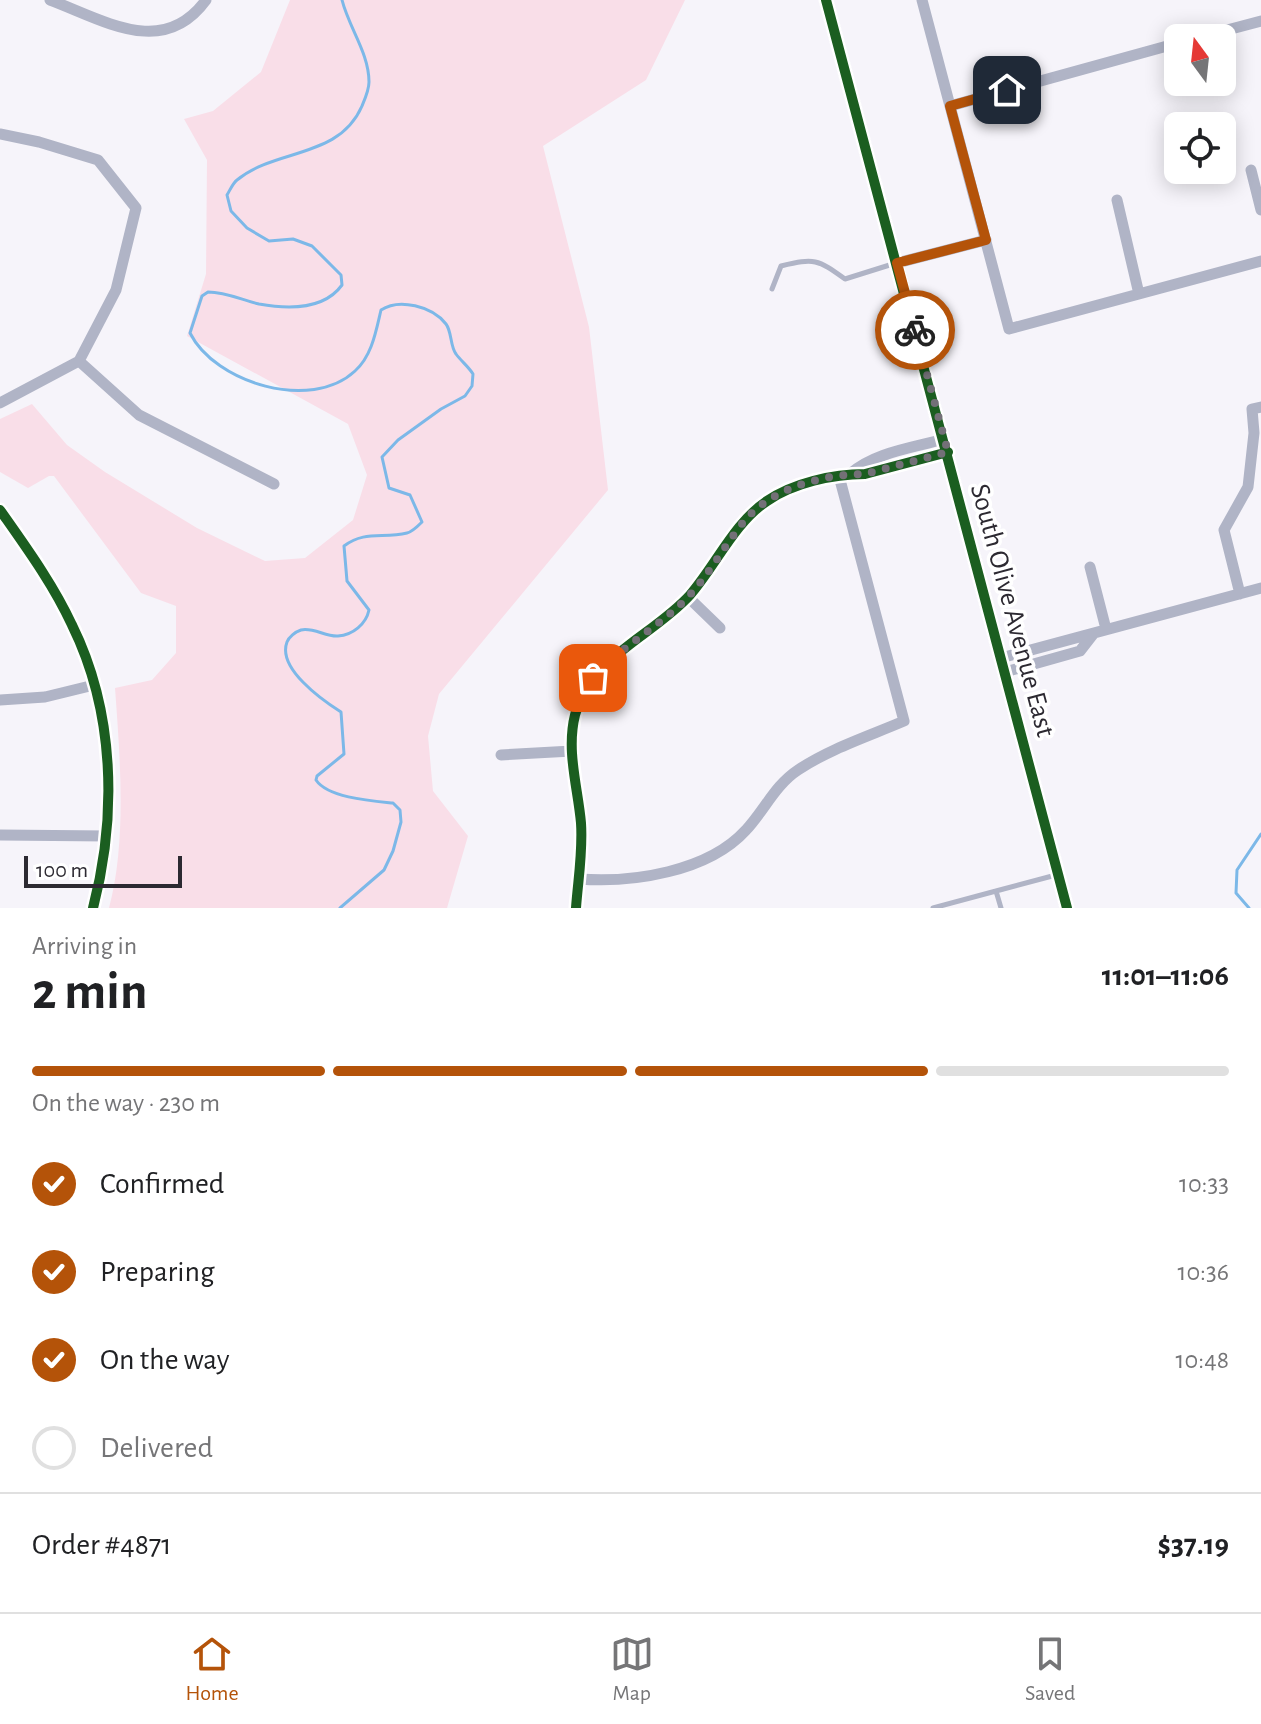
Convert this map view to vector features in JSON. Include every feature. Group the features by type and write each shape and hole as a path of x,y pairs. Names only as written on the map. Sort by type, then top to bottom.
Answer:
{"street":[{"path":"50,0 146,33 180,25 190,19 206,0"},
{"name":"South Olive Avenue East","path":"826,0 1067,908"},
{"path":"922,0 1009,329 1261,261"},
{"path":"1236,28 1261,21"},
{"path":"950,106 1164,47"},
{"path":"0,134 25,138 98,160 136,208 116,290 79,361 0,403"},
{"path":"1251,170 1261,210"},
{"path":"1117,200 1139,294"},
{"path":"897,263 986,240"},
{"path":"79,361 139,415 274,484"},
{"path":"1240,594 1224,530 1248,487 1257,408"},
{"path":"576,908 581,823 572,751 574,718 593,678 615,656 688,597 758,507 788,489 845,475 876,458 946,446"},
{"path":"579,879 638,879 709,856 742,834 777,789 798,770 904,721 845,475"},
{"path":"0,510 51,584 74,627 94,685 107,760 109,800 107,836 93,908"},
{"path":"1090,567 1100,631"},
{"path":"1003,665 1100,631 1261,588"},
{"path":"688,597 720,628"},
{"path":"0,700 45,697 94,685"},
{"path":"501,755 572,751"},
{"path":"0,835 107,836"}],"lane":[{"path":"772,289 781,266 809,259 825,264 845,279 897,263"},
{"path":"933,908 1059,874"},
{"path":"996,891 1001,908"}],"shaded area":[{"path":"290,0 685,0 646,80 543,146 589,327 608,490 439,694 428,736 433,791 468,836 447,908 109,908 115,882 120,827 115,688 152,680 176,653 176,606 141,593 54,476 28,488 0,472 0,419 32,404 67,445 105,472 197,528 265,561 305,558 353,520 367,475 348,424 187,336 206,274 207,160 184,119 213,111 261,72"}],"waterway":[{"path":"340,908 384,870 401,822 400,810 393,803 340,795 316,780 344,754 341,712 313,691 295,672 286,652 287,642 294,633 306,629 333,636 344,635 354,631 365,620 369,610 347,581 344,546 367,536 407,533 422,522 410,495 389,488 382,457 398,440 465,396 472,386 473,374 454,351 446,324 424,308 406,304 381,310 369,351 355,371 336,383 314,389 290,390 242,378 202,351 190,333 202,296 208,292 259,304 293,307 325,299 342,285 341,275 312,246 293,239 269,241 247,228 231,211 227,195 236,181 253,170 323,144 352,123 362,106 369,82 362,51 342,0"},
{"path":"1249,908 1236,893 1237,870 1261,834"}],"cycle path":[{"path":"826,0 1067,908"},
{"path":"576,908 581,834 572,756 573,729 583,695 594,678 608,662 690,595 735,532 767,501 789,489 814,481 865,474 948,452"},
{"path":"0,510 65,610 97,693 108,765 108,801 101,873 93,908"}],"way so far":[{"path":"593,678 615,656 688,597 746,520 770,499 806,484 850,474 865,474 948,452 915,330"}],"route":[{"path":"915,330 897,263 986,240 950,106 1007,90"}]}
